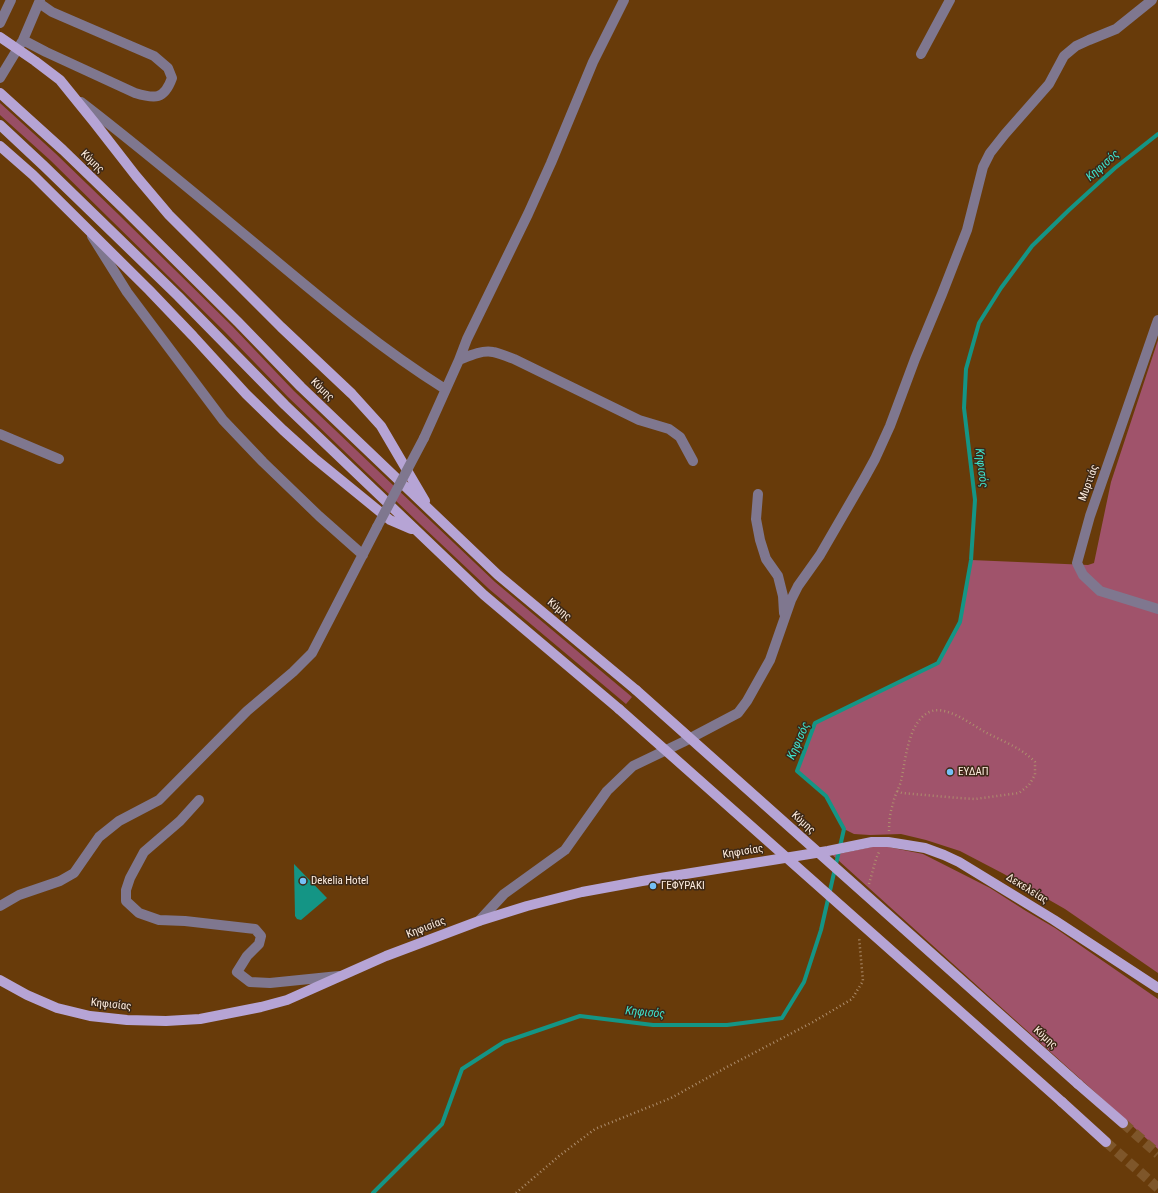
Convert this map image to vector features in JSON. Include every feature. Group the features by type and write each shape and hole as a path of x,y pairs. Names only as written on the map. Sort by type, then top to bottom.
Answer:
{"main road":[{"path":"0,37 60,80 169,215 281,327 352,394 381,426 432,514"},
{"name":"Κύμης","path":"0,93 63,150 223,306 301,387 432,514 498,575 636,690 1123,1123"},
{"path":"0,126 106,225 285,405 484,595 619,709 1106,1142"},
{"path":"0,146 33,175 86,227 177,319 246,394 283,430 314,458 390,520 418,533"},
{"name":"Κηφισίας","path":"0,980 27,995 57,1008 90,1016 127,1020 166,1021 200,1019 261,1007 287,1000 386,956 479,921 527,906 582,892 828,851 872,842"},
{"name":"Δεκελείας","path":"872,842 888,842 925,848 959,862 1054,920 1158,988"}],"street":[{"path":"0,23 11,0"},
{"path":"0,906 19,895 60,881 74,873 99,837 119,821 159,800 247,711 293,672 312,653 424,438 470,334 551,163 593,62 624,0"},
{"path":"921,54 950,0"},
{"path":"479,921 504,894 565,850 608,791 633,766 738,713 750,696 770,660 784,617 798,586 820,555 864,479 890,426 915,359 967,230 983,167 990,153 1049,84 1064,56 1076,46 1116,29 1152,0"},
{"path":"0,78 23,40 39,2 52,12 154,56 168,68 172,78 169,88 164,94 149,98 135,93 23,40"},
{"path":"76,98 166,169 307,288 414,370 445,389"},
{"path":"86,227 127,292 223,420 263,462 319,516 363,555"},
{"name":"Μυρτιάς","path":"1158,320 1090,516 1077,563 1079,571 1082,575 1100,591 1158,609"},
{"path":"459,360 484,352 493,352 514,359 639,420 669,429 680,437 693,461"},
{"path":"0,434 59,459"},
{"path":"758,494 756,519 760,540 766,559 778,576 783,596 784,617"},
{"path":"199,800 180,821 144,852 130,878 126,890 126,902 139,913 159,920 185,921 255,930 260,936 259,944 247,956 237,972 250,982 270,983 343,976"}],"path":[{"path":"868,888 878,852 888,842 893,803 897,791 900,782 906,753 913,730 922,717 933,711 944,711 959,717 999,740 1028,754 1035,762 1035,774 1029,785 1019,793 964,799 897,791"},
{"path":"516,1193 559,1156 595,1129 671,1098 813,1022 852,999 863,981 859,933"}],"shaded area":[{"path":"0,103 55,153 117,213 232,326 294,391 495,582 632,697 626,704 489,589 421,525 288,397 225,332 50,160 0,115"},
{"path":"1158,340 1158,973 1065,909 960,851 901,834 854,834 844,829 826,796 797,771 815,723 938,663 960,622 971,560 1088,565 1094,563 1111,482"},
{"path":"872,847 888,847 923,854 990,888 1055,928 1158,999 1158,1149 828,851 834,855"}],"water":[{"name":"Dekelia Hotel","path":"294,864 327,898 301,920 297,919 295,916"}],"waterway":[{"name":"Κηφισός","path":"373,1193 442,1124 462,1069 504,1042 580,1016 653,1025 727,1025 782,1018 804,982 821,930 844,829 826,796 797,771 815,723 938,663 960,622 971,560 975,500 964,408 966,369 979,323 1001,288 1032,246 1115,168 1158,134"}],"tunnel":[{"path":"1123,1123 1158,1154"},
{"path":"1106,1142 1158,1188"}],"place":[{"name":"ΕΥΔΑΠ","path":"950,772"},
{"name":"Dekelia Hotel","path":"303,881"},
{"name":"ΓΕΦΥΡΑΚΙ","path":"653,886"}]}
